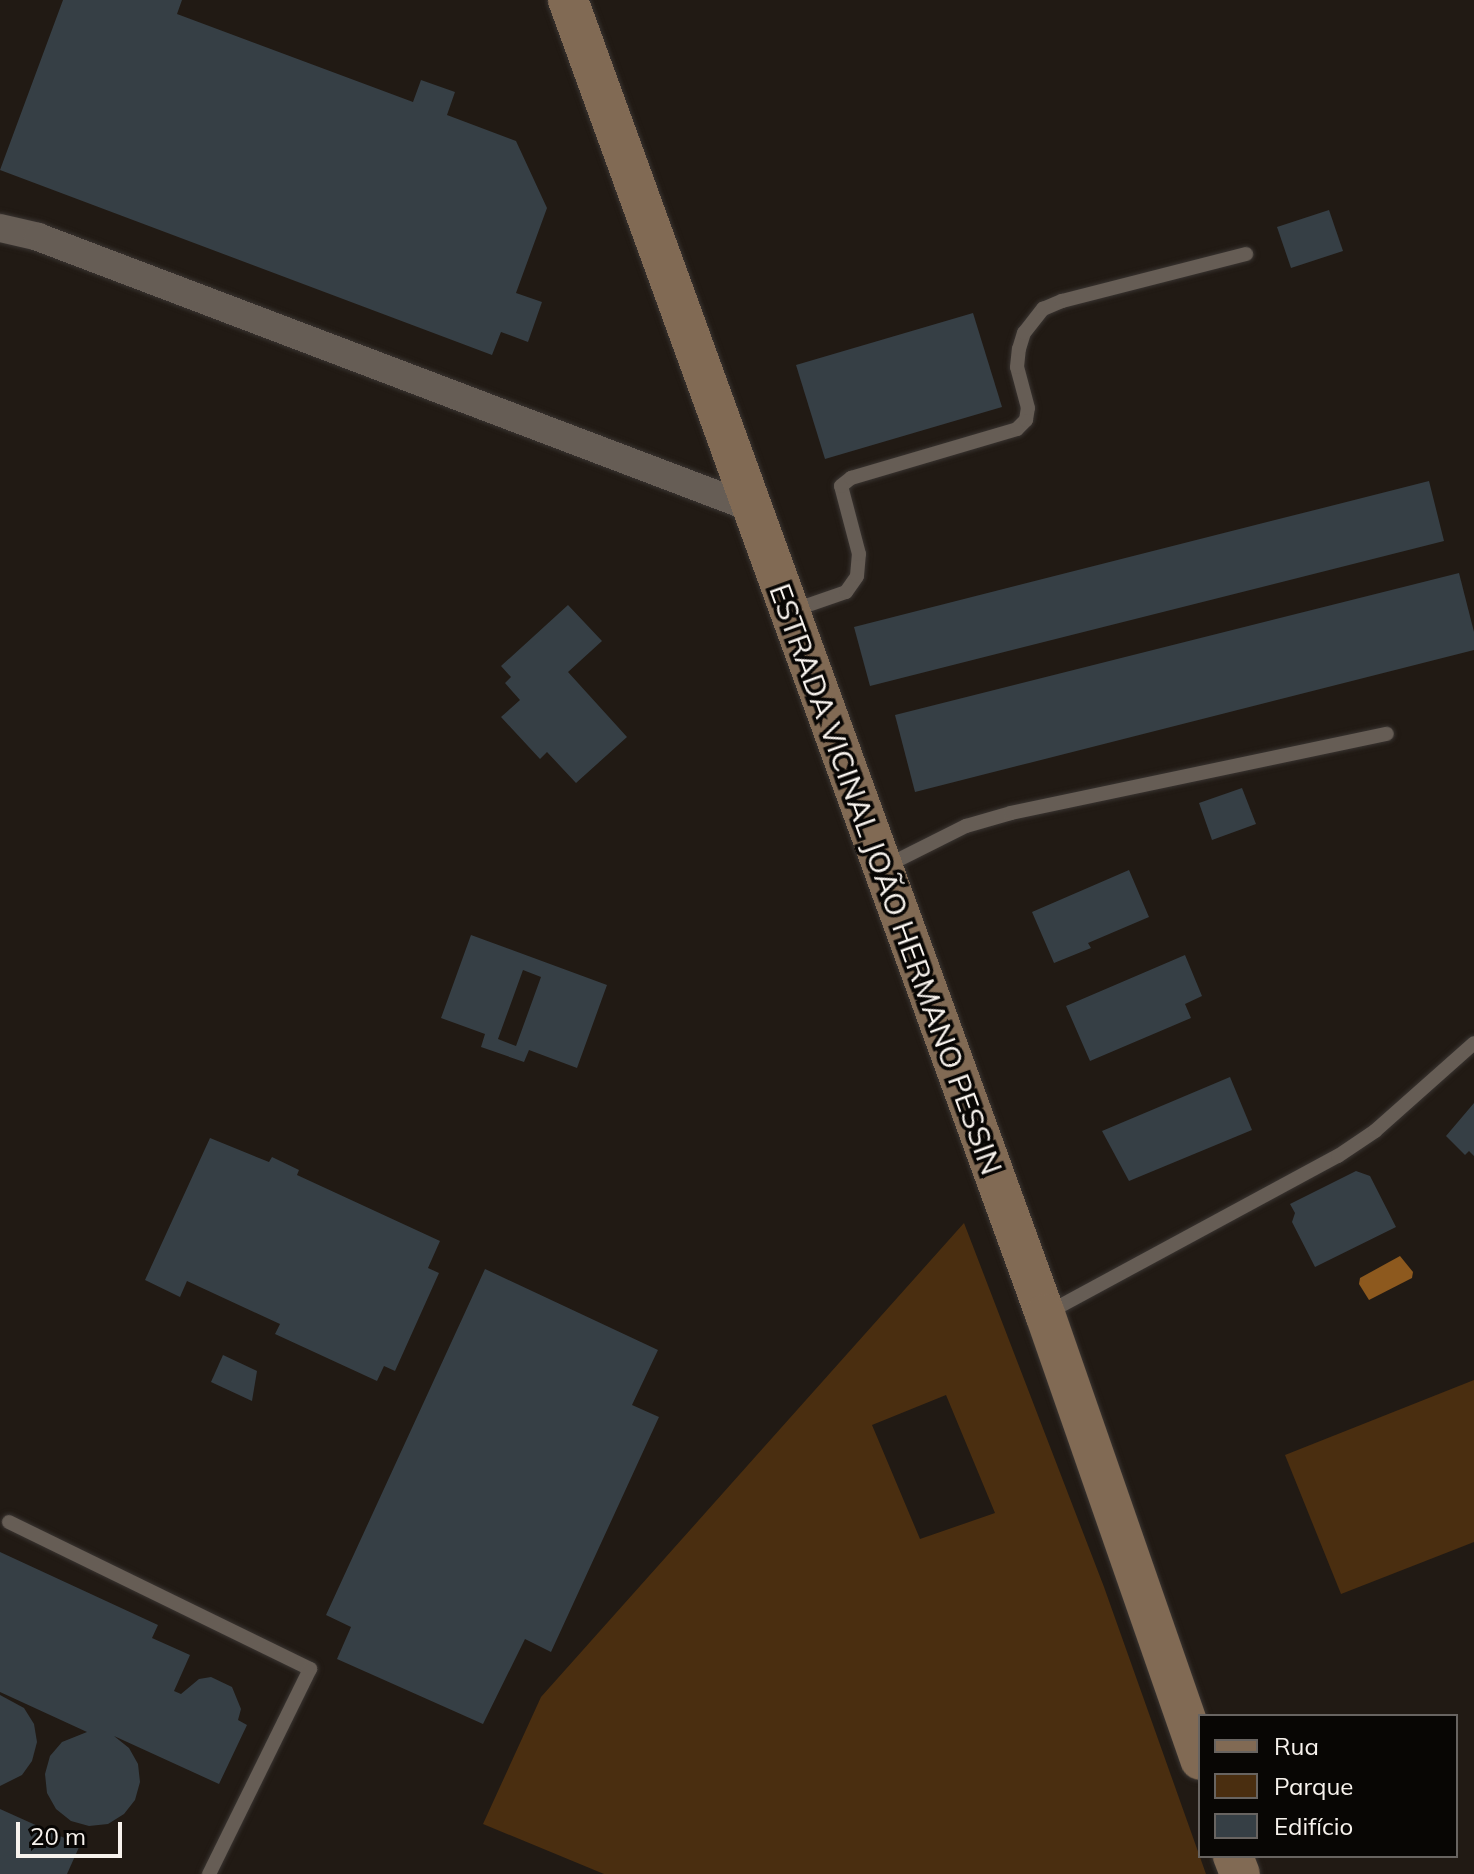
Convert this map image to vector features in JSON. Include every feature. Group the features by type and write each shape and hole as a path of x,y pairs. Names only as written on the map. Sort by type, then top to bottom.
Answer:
{"main road":[{"name":"ESTRADA VICINAL JOÃO HERMANO PESSIN","path":"568,0 880,868 1045,1314 1198,1754"}],"street":[{"path":"0,228 38,237 752,508"}],"lane":[{"path":"789,612 846,592 857,576 859,554 841,486 851,478 1017,429 1026,420 1028,408 1017,367 1019,349 1024,333 1043,309 1062,301 1246,254"},
{"path":"880,868 966,826 1011,813 1387,734"},
{"path":"1045,1314 1338,1156 1375,1131 1474,1043"},
{"path":"9,1522 310,1669 209,1874"}],"green space":[{"path":"964,1223 1104,1587 1206,1874 604,1874 483,1824 541,1697","holes":["946,1395 995,1513 920,1539 872,1425"]},
{"path":"1474,1380 1474,1542 1341,1594 1285,1455"}],"shaded area":[{"path":"1400,1256 1413,1272 1412,1278 1369,1300 1359,1284 1360,1278"}],"building":[{"path":"63,0 182,0 177,14 413,102 421,80 455,92 447,115 516,141 547,208 516,293 542,302 528,342 501,332 492,355 0,170"},
{"path":"1329,210 1343,251 1291,268 1277,227"},
{"path":"973,313 1002,407 825,459 796,365"},
{"path":"1429,481 1444,541 870,686 854,627"},
{"path":"1459,573 1474,632 1474,650 915,792 895,715"},
{"path":"568,605 602,641 568,672 627,737 576,783 547,752 540,759 501,717 520,700 505,683 511,677 501,666"},
{"path":"1242,788 1256,824 1212,840 1199,803"},
{"path":"1129,870 1149,917 1088,943 1091,948 1054,963 1032,912"},
{"path":"471,935 607,985 577,1068 529,1050 524,1062 481,1047 485,1034 441,1018","holes":["523,970 541,977 516,1046 498,1039"]},
{"path":"1185,955 1202,996 1185,1004 1191,1018 1090,1061 1066,1006"},
{"path":"1230,1077 1252,1130 1129,1181 1102,1131"},
{"path":"1474,1103 1474,1156 1469,1151 1465,1155 1446,1136"},
{"path":"210,1138 269,1162 272,1157 299,1170 297,1175 440,1241 428,1268 439,1273 395,1371 384,1366 377,1381 275,1334 280,1324 187,1281 180,1297 145,1280"},
{"path":"1356,1171 1370,1176 1396,1227 1315,1267 1292,1222 1295,1213 1290,1204"},
{"path":"485,1269 658,1350 632,1405 659,1417 551,1652 525,1639 483,1724 337,1659 351,1627 326,1615"},
{"path":"223,1355 257,1371 252,1401 211,1382"},
{"path":"0,1552 158,1625 152,1638 190,1655 174,1691 181,1694 199,1679 211,1677 232,1687 241,1709 238,1720 247,1725 219,1784 114,1736 129,1748 138,1764 140,1782 135,1800 124,1814 108,1824 89,1826 71,1821 56,1809 47,1793 45,1774 50,1756 62,1742 87,1732 0,1692"},
{"path":"0,1695 24,1708 34,1724 37,1742 32,1761 22,1775 0,1786"},
{"path":"0,1809 80,1845 67,1874 0,1874"}]}
